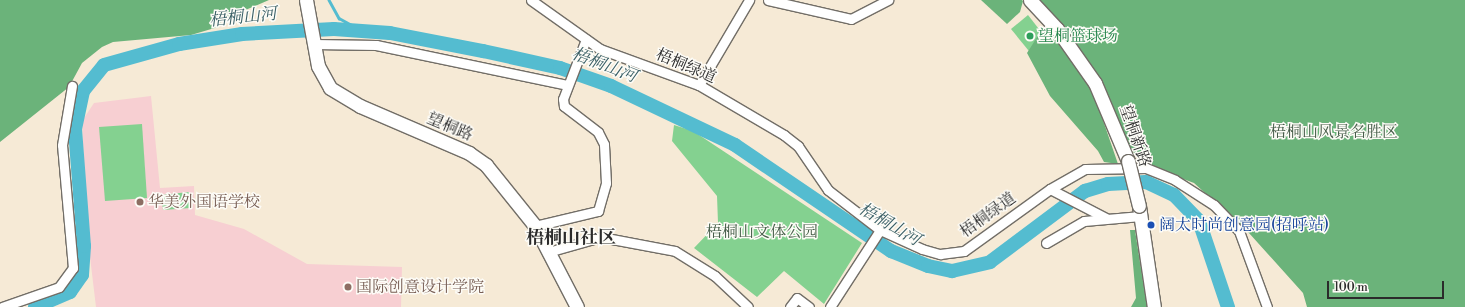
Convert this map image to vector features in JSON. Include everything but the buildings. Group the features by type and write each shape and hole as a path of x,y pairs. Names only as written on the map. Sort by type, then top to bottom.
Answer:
{"main road":[{"name":"望桐路","path":"306,0 312,22 318,66 330,88 360,106 469,153 486,165 535,226 577,307"},
{"name":"望桐新路","path":"1030,0 1057,29 1095,83 1128,162 1140,211 1154,307"}],"street":[{"name":"梧桐绿道","path":"531,0 600,49 699,85 784,135 798,146 828,190 878,232 909,245 940,254 957,254 1054,191 1074,173 1098,168 1146,168 1175,180 1214,205 1239,231 1267,307"},
{"path":"699,85 749,0"},
{"path":"768,0 851,19 888,0"},
{"path":"535,226 559,218 594,214 598,211 606,183 604,144 598,132 564,106 567,83 586,39"},
{"path":"314,44 376,45 567,83"},
{"path":"2,307 25,303 59,287 73,268 62,145 72,86"},
{"path":"1054,191 1106,218"},
{"path":"1046,243 1070,226 1140,211"},
{"path":"836,305 863,253 878,232"},
{"path":"548,252 601,237 675,251 715,276 748,307"},
{"path":"790,307 797,298 809,307"}],"shaded area":[{"name":"华美外国语学校","path":"151,96 160,188 194,186 195,215 244,229 307,264 402,267 401,307 96,307 87,232 82,121 94,103"}],"green space":[{"path":"0,0 269,0 222,20 218,27 191,35 113,42 102,47 82,63 69,87 0,142"},
{"path":"981,0 1023,1 1020,12 1007,24"},
{"name":"梧桐山风景名胜区","path":"1033,0 1465,0 1465,307 1307,307 1303,293 1249,233 1194,183 1159,170 1133,152"},
{"name":"望桐篮球场","path":"1028,15 1049,42 1033,56 1011,29"},
{"path":"1041,31 1052,34 1093,91 1118,164 1104,162 1098,151 1050,96 1027,53"},
{"path":"142,124 147,198 105,201 99,127"},
{"name":"梧桐山文体公园","path":"674,125 693,131 862,243 824,304 784,271 757,297 694,248 718,223 717,196 672,141"},
{"path":"189,192 190,208 163,210 161,195"},
{"path":"1130,230 1135,230 1147,307 1131,307 1136,298"}],"waterway":[{"path":"329,0 339,18 362,31"},
{"name":"梧桐山河","path":"35,307 70,292 82,275 84,246 75,129 83,91 104,65 179,44 242,34 334,29 390,33 483,51 560,68 611,86 735,145 891,251 928,266 952,271 990,262 1085,191 1108,184 1146,182 1174,195 1199,221 1228,307"}],"place":[{"name":"望桐篮球场","path":"1030,36"},
{"name":"华美外国语学校","path":"140,202"},
{"name":"阔太时尚创意园(招呼站)","path":"1151,225"},
{"name":"国际创意设计学院","path":"348,287"}],"district":[{"name":"梧桐山社区","path":"571,238"}]}
